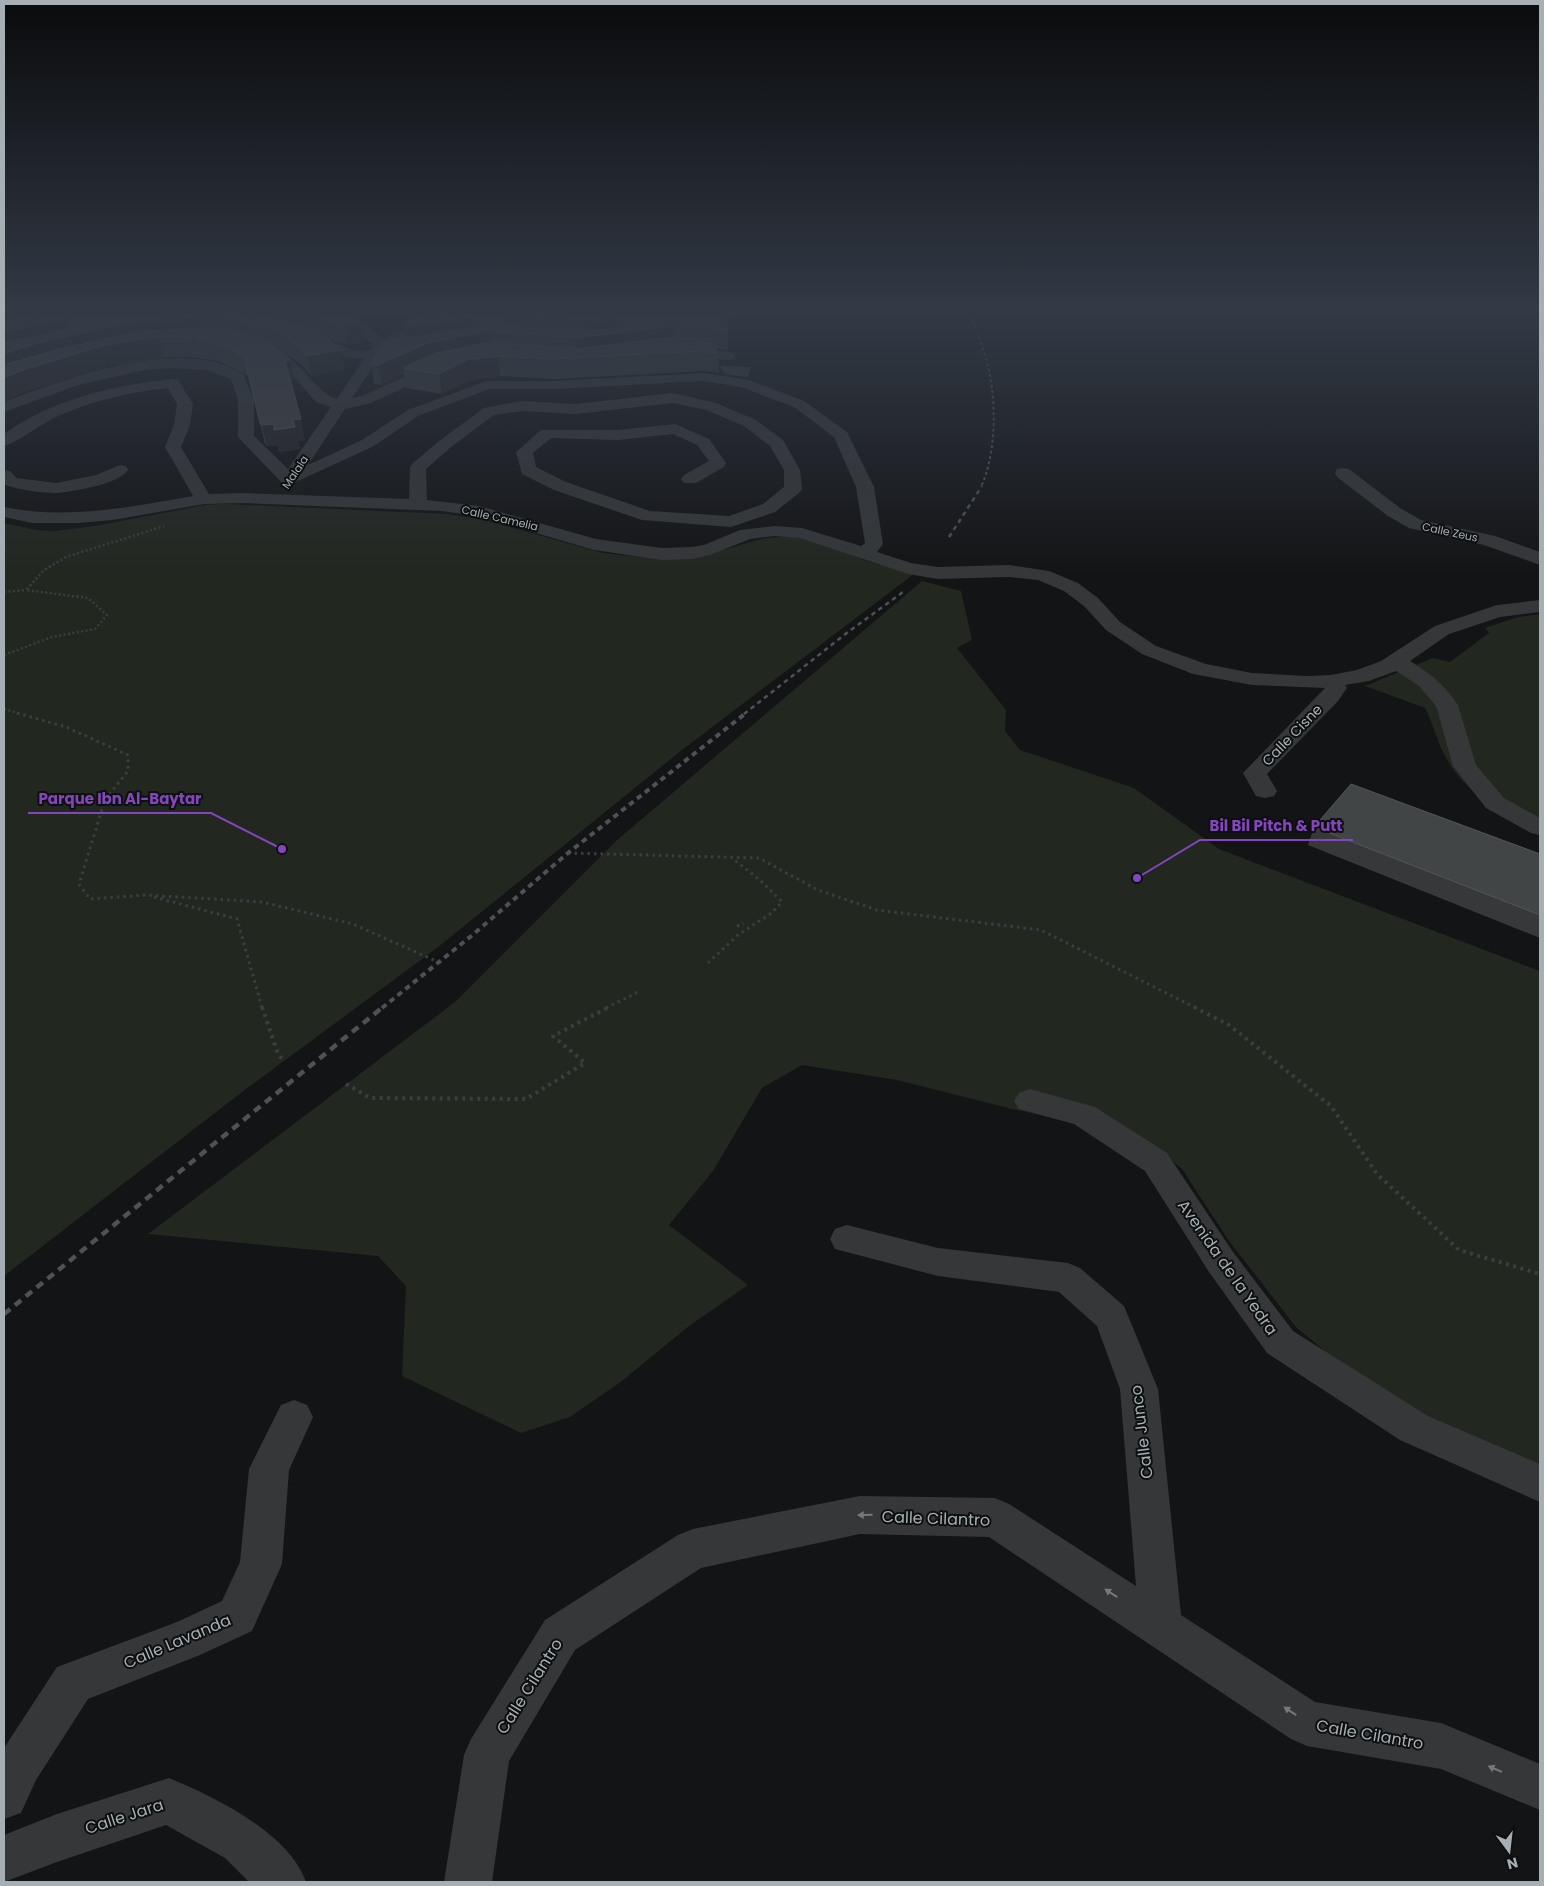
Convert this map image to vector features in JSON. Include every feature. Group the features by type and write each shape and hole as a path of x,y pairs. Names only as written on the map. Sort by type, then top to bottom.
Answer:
{"street":[{"path":"4,407 24,399"},
{"path":"4,441 32,422 77,403 93,399"},
{"path":"182,399 185,404 182,425 173,447 204,498"},
{"path":"246,399 246,437 289,480 368,442 413,413 450,399"},
{"path":"321,399 341,405 368,399"},
{"name":"Malala","path":"277,499 289,480 299,453 345,399"},
{"path":"418,505 418,468 445,444 489,412 521,406 576,408 663,399"},
{"path":"678,399 711,406 750,423 778,443 792,470 793,489 769,508 731,522 723,527 726,532 746,534"},
{"path":"786,399 799,404 841,435 865,487 874,544 865,553"},
{"path":"299,453 339,450 372,421"},
{"path":"690,479 718,463 703,442 675,429 618,435 547,434 524,452 528,470 560,486 648,516 731,522"},
{"path":"4,475 12,482 56,488 101,479 120,470"},
{"name":"Calle Zeus","path":"1342,473 1394,512 1415,524 1488,540 1520,550 1540,559"},
{"name":"Calle Camelia","path":"4,512 32,518 78,518 113,515 204,498 442,506 479,511 594,544 662,554 692,553 710,549 746,534 774,531 802,532 925,572 1009,571 1042,575 1071,587 1091,602 1113,626 1149,650 1201,669 1252,679 1331,681 1361,676 1389,666 1442,630 1497,611 1540,606"},
{"path":"1396,662 1427,682 1447,705 1465,766 1495,803 1540,828"},
{"name":"Calle Cisne","path":"1265,791 1255,773 1330,696 1336,688 1331,681"},
{"name":"Avenida de la Yedra","path":"1030,1101 1084,1115 1156,1162 1221,1262 1280,1342 1414,1428 1540,1483"},
{"name":"Calle Junco","path":"847,1239 938,1262 1068,1278 1111,1317 1138,1390 1160,1624"},
{"name":"Calle Lavanda","path":"4,1796 20,1764 73,1683 185,1640 236,1616 261,1564 269,1469 294,1417"},
{"name":"Calle Cilantro","path":"468,1882 487,1755 560,1635 693,1549 860,1514 995,1518 1160,1624 1308,1723 1441,1746 1540,1787"},
{"name":"Calle Jara","path":"4,1859 57,1838 169,1801 242,1841 282,1882"}],"path":[{"path":"26,590 34,578 62,558 170,525"},
{"path":"4,592 26,590 88,598 107,614 95,629 52,637 4,655"},
{"path":"4,709 66,726 128,755 128,771 104,800 79,884 90,899 146,895 262,902 352,924 438,962"},
{"path":"568,853 758,858 818,890 877,910 1040,930 1229,1024 1331,1106 1377,1174 1459,1250 1540,1274"},
{"path":"708,963 738,935 770,914 782,902 760,880 733,858"},
{"path":"146,895 237,919 265,1018 278,1054 282,1059"},
{"path":"736,926 744,924"},
{"path":"346,1084 370,1098 526,1098 585,1063 553,1036 640,991"}],"shaded area":[{"path":"224,504 446,514 481,519 603,553 662,559 708,554 765,538 797,536 830,545 864,560 914,574 682,750 437,948 242,1092 4,1276 4,523 36,530 54,531 95,526 205,505"},
{"path":"922,581 961,591 972,640 957,648 1006,710 1005,731 1020,750 1134,788 1219,849 1540,971 1540,1471 1427,1420 1344,1367 1296,1327 1229,1241 1182,1169 1160,1151 1072,1122 897,1080 802,1065 762,1088 713,1171 669,1225 748,1285 689,1326 622,1381 570,1417 521,1433 402,1376 406,1286 378,1256 148,1234 455,1002 616,841"},
{"path":"1540,614 1540,836 1499,812 1473,792 1462,780 1444,754 1425,708 1365,686 1433,658 1450,662 1489,633 1485,628 1518,617"}],"building":[{"path":"254,399 295,399 301,419 293,420 295,427 274,430 274,424 262,425"},
{"path":"1351,784 1540,854 1540,915 1314,827"}],"railway":[{"path":"981,487 992,449 993,399"},
{"path":"949,537 982,486"},
{"path":"744,714 848,632 903,592"},
{"path":"382,1008 470,937 568,853 746,713"},
{"path":"4,1314 383,1007"}],"place":[{"name":"Parque Ibn Al-Baytar","path":"282,849"},
{"name":"Bil Bil Pitch & Putt","path":"1137,878"}]}
